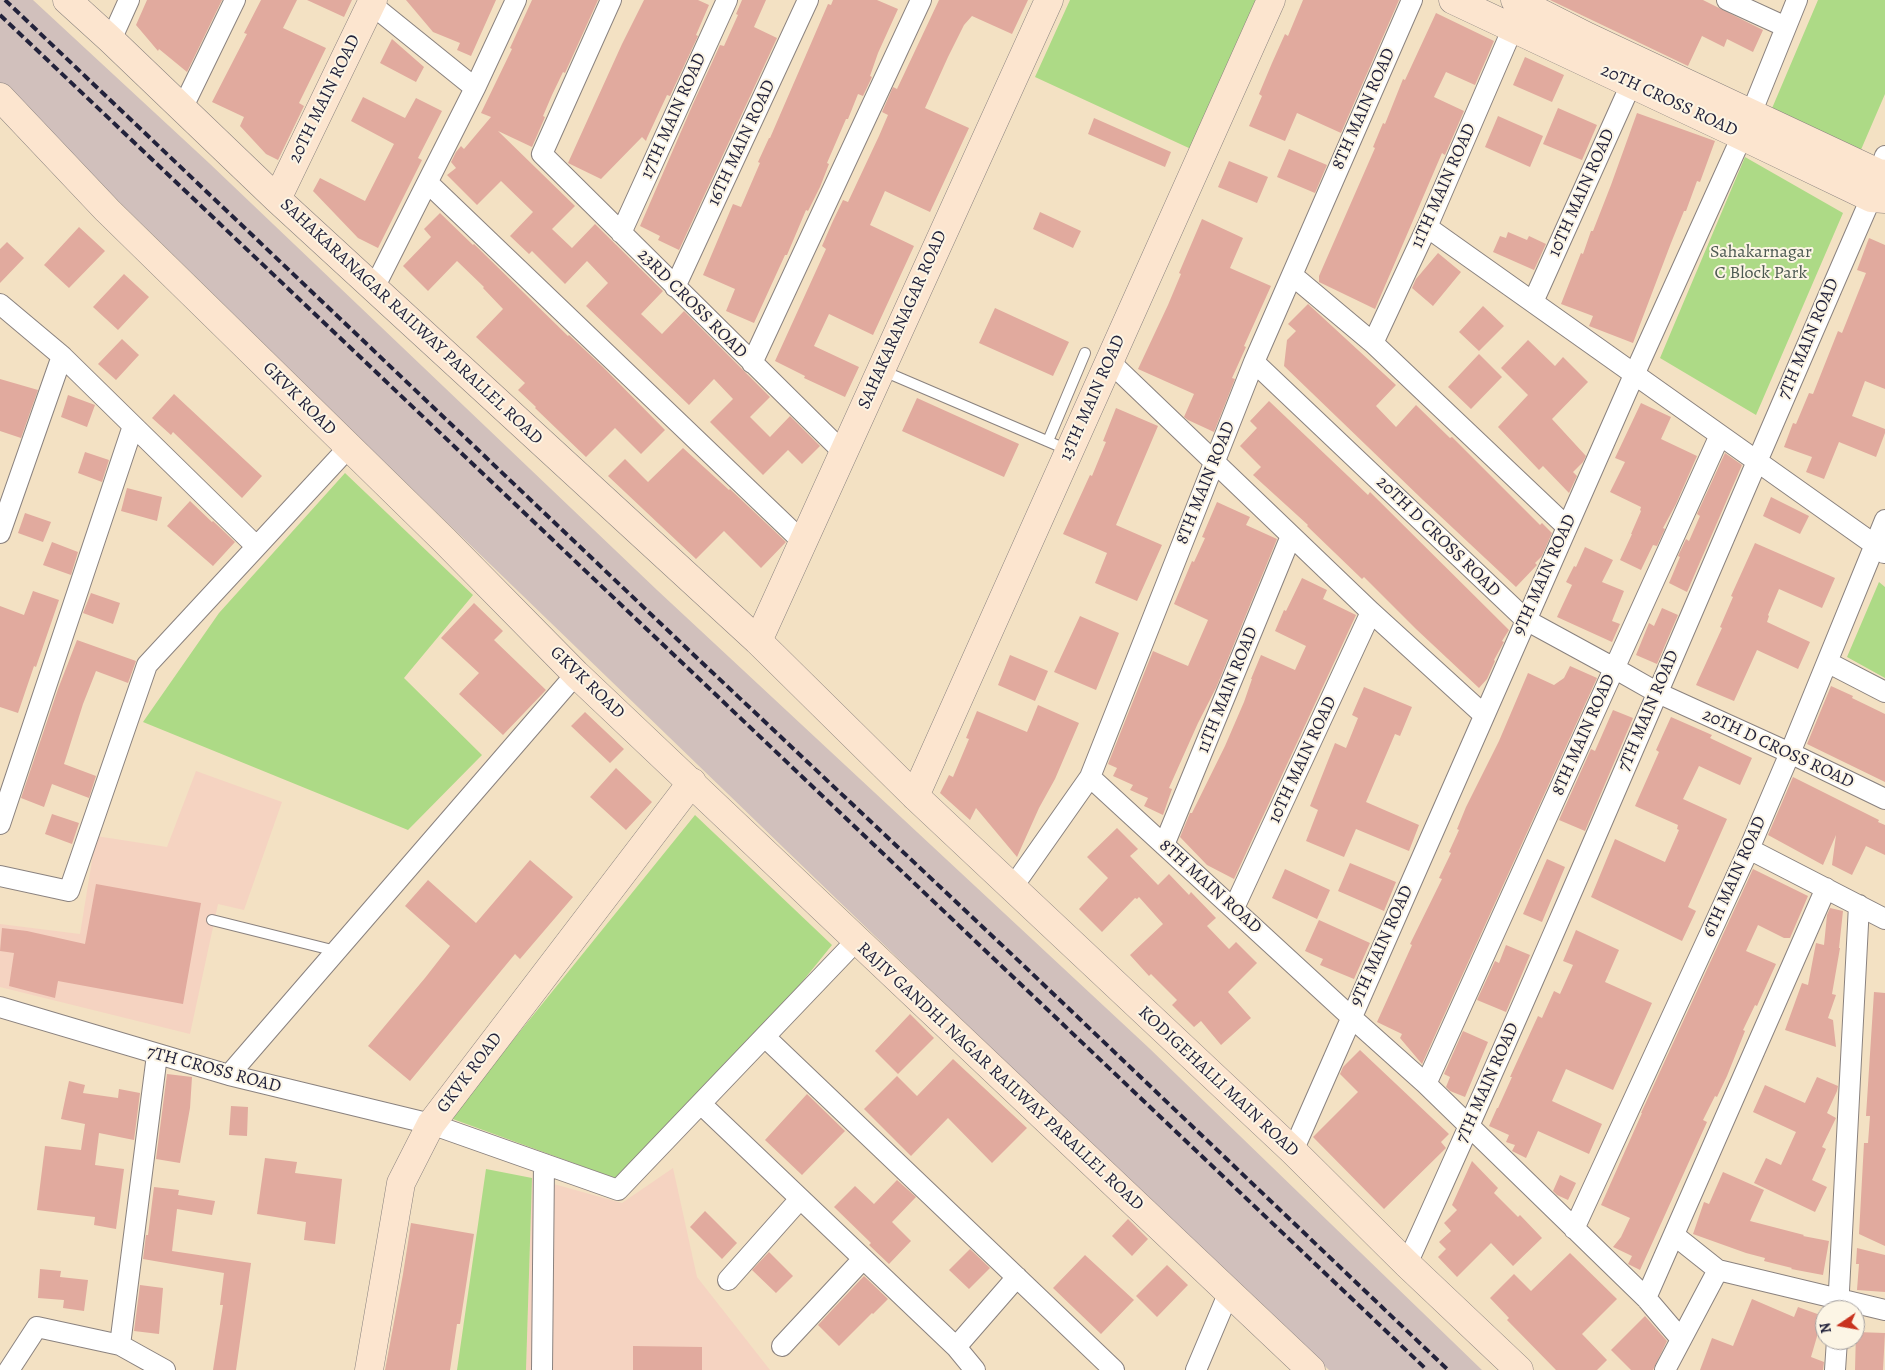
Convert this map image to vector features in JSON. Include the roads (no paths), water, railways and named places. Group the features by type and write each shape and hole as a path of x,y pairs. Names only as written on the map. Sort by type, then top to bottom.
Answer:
{"street":[{"name":"SAHAKARANAGAR RAILWAY PARALLEL ROAD","path":"67,0 277,199 758,641 915,796"},
{"path":"111,40 129,0"},
{"path":"182,109 235,0"},
{"path":"374,288 476,88 516,0"},
{"name":"23RD CROSS ROAD","path":"611,0 542,154 844,452"},
{"name":"17TH MAIN ROAD","path":"621,233 726,0"},
{"name":"16TH MAIN ROAD","path":"675,287 808,0"},
{"path":"752,363 921,0"},
{"name":"SAHAKARANAGAR ROAD","path":"758,641 1049,0"},
{"name":"13TH MAIN ROAD","path":"915,796 1097,357 1270,0"},
{"name":"8TH MAIN ROAD","path":"1412,0 1254,362 1090,776 1351,1018 1426,1084 1720,435"},
{"name":"20TH CROSS ROAD","path":"1453,0 1631,84 1747,125 1881,180"},
{"path":"1727,0 1786,27"},
{"name":"9TH MAIN ROAD","path":"1293,1151 1634,374 1747,125 1798,0"},
{"path":"372,2 476,88"},
{"name":"20TH MAIN ROAD","path":"277,199 372,2"},
{"name":"20TH CROSS ROAD","path":"1519,2 1588,37 1747,125"},
{"name":"11TH MAIN ROAD","path":"1373,343 1427,227 1512,28 1519,2"},
{"name":"10TH MAIN ROAD","path":"1533,302 1631,84"},
{"name":"GKVK ROAD","path":"0,97 107,210 444,540 576,674 692,782 431,1124 401,1183 369,1370"},
{"name":"7TH MAIN ROAD","path":"1407,1264 1469,1127 1658,693 1756,461 1881,180"},
{"path":"428,183 803,542"},
{"path":"1427,227 1880,549"},
{"path":"1292,275 1373,343 1567,527"},
{"path":"0,304 62,356 256,546"},
{"path":"0,533 62,356"},
{"path":"1097,357 1214,462 1371,612 1484,716"},
{"name":"20TH D CROSS ROAD","path":"1254,362 1526,620 1658,693 1885,799"},
{"path":"0,824 133,426"},
{"path":"0,876 69,891 147,665 348,448"},
{"name":"6TH MAIN ROAD","path":"1574,1229 1748,849 1827,662 1880,549 1885,520"},
{"name":"11TH MAIN ROAD","path":"1164,845 1292,536"},
{"name":"10TH MAIN ROAD","path":"1234,908 1371,612"},
{"path":"1827,662 1885,692"},
{"path":"229,1075 576,674"},
{"path":"1012,888 1090,776"},
{"name":"RAJIV GANDHI NAGAR RAILWAY PARALLEL ROAD","path":"692,782 856,941 1310,1370"},
{"name":"KODIGEHALLI MAIN ROAD","path":"915,796 1293,1151 1407,1264 1519,1370"},
{"path":"1748,849 1885,919"},
{"path":"1646,1298 1826,888"},
{"path":"1839,1300 1859,905"},
{"path":"856,941 701,1104 956,1347 975,1370"},
{"name":"7TH CROSS ROAD","path":"0,1007 229,1075 431,1124 618,1190 701,1104"},
{"path":"765,1037 1114,1370"},
{"path":"120,1345 158,1055"},
{"path":"1426,1084 1646,1298 1682,1339"},
{"path":"542,1370 544,1164"},
{"path":"728,1280 800,1199"},
{"path":"1674,1235 1718,1270 1822,1300"},
{"path":"782,1346 863,1259"},
{"path":"1665,1370 1718,1270"},
{"path":"956,1347 1017,1277"},
{"path":"1196,1370 1229,1292"},
{"path":"1865,1308 1885,1310"},
{"path":"9,1370 37,1327 120,1345 164,1370"},
{"path":"1835,1370 1836,1350"}],"lane":[{"path":"881,370 1059,446"},
{"path":"212,920 336,951"}],"railway":[{"path":"5,0 1448,1370"},
{"path":"0,15 1427,1370"}],"park label":[{"name":"Sahakarnagar C Block Park","path":"1761,263"}]}
